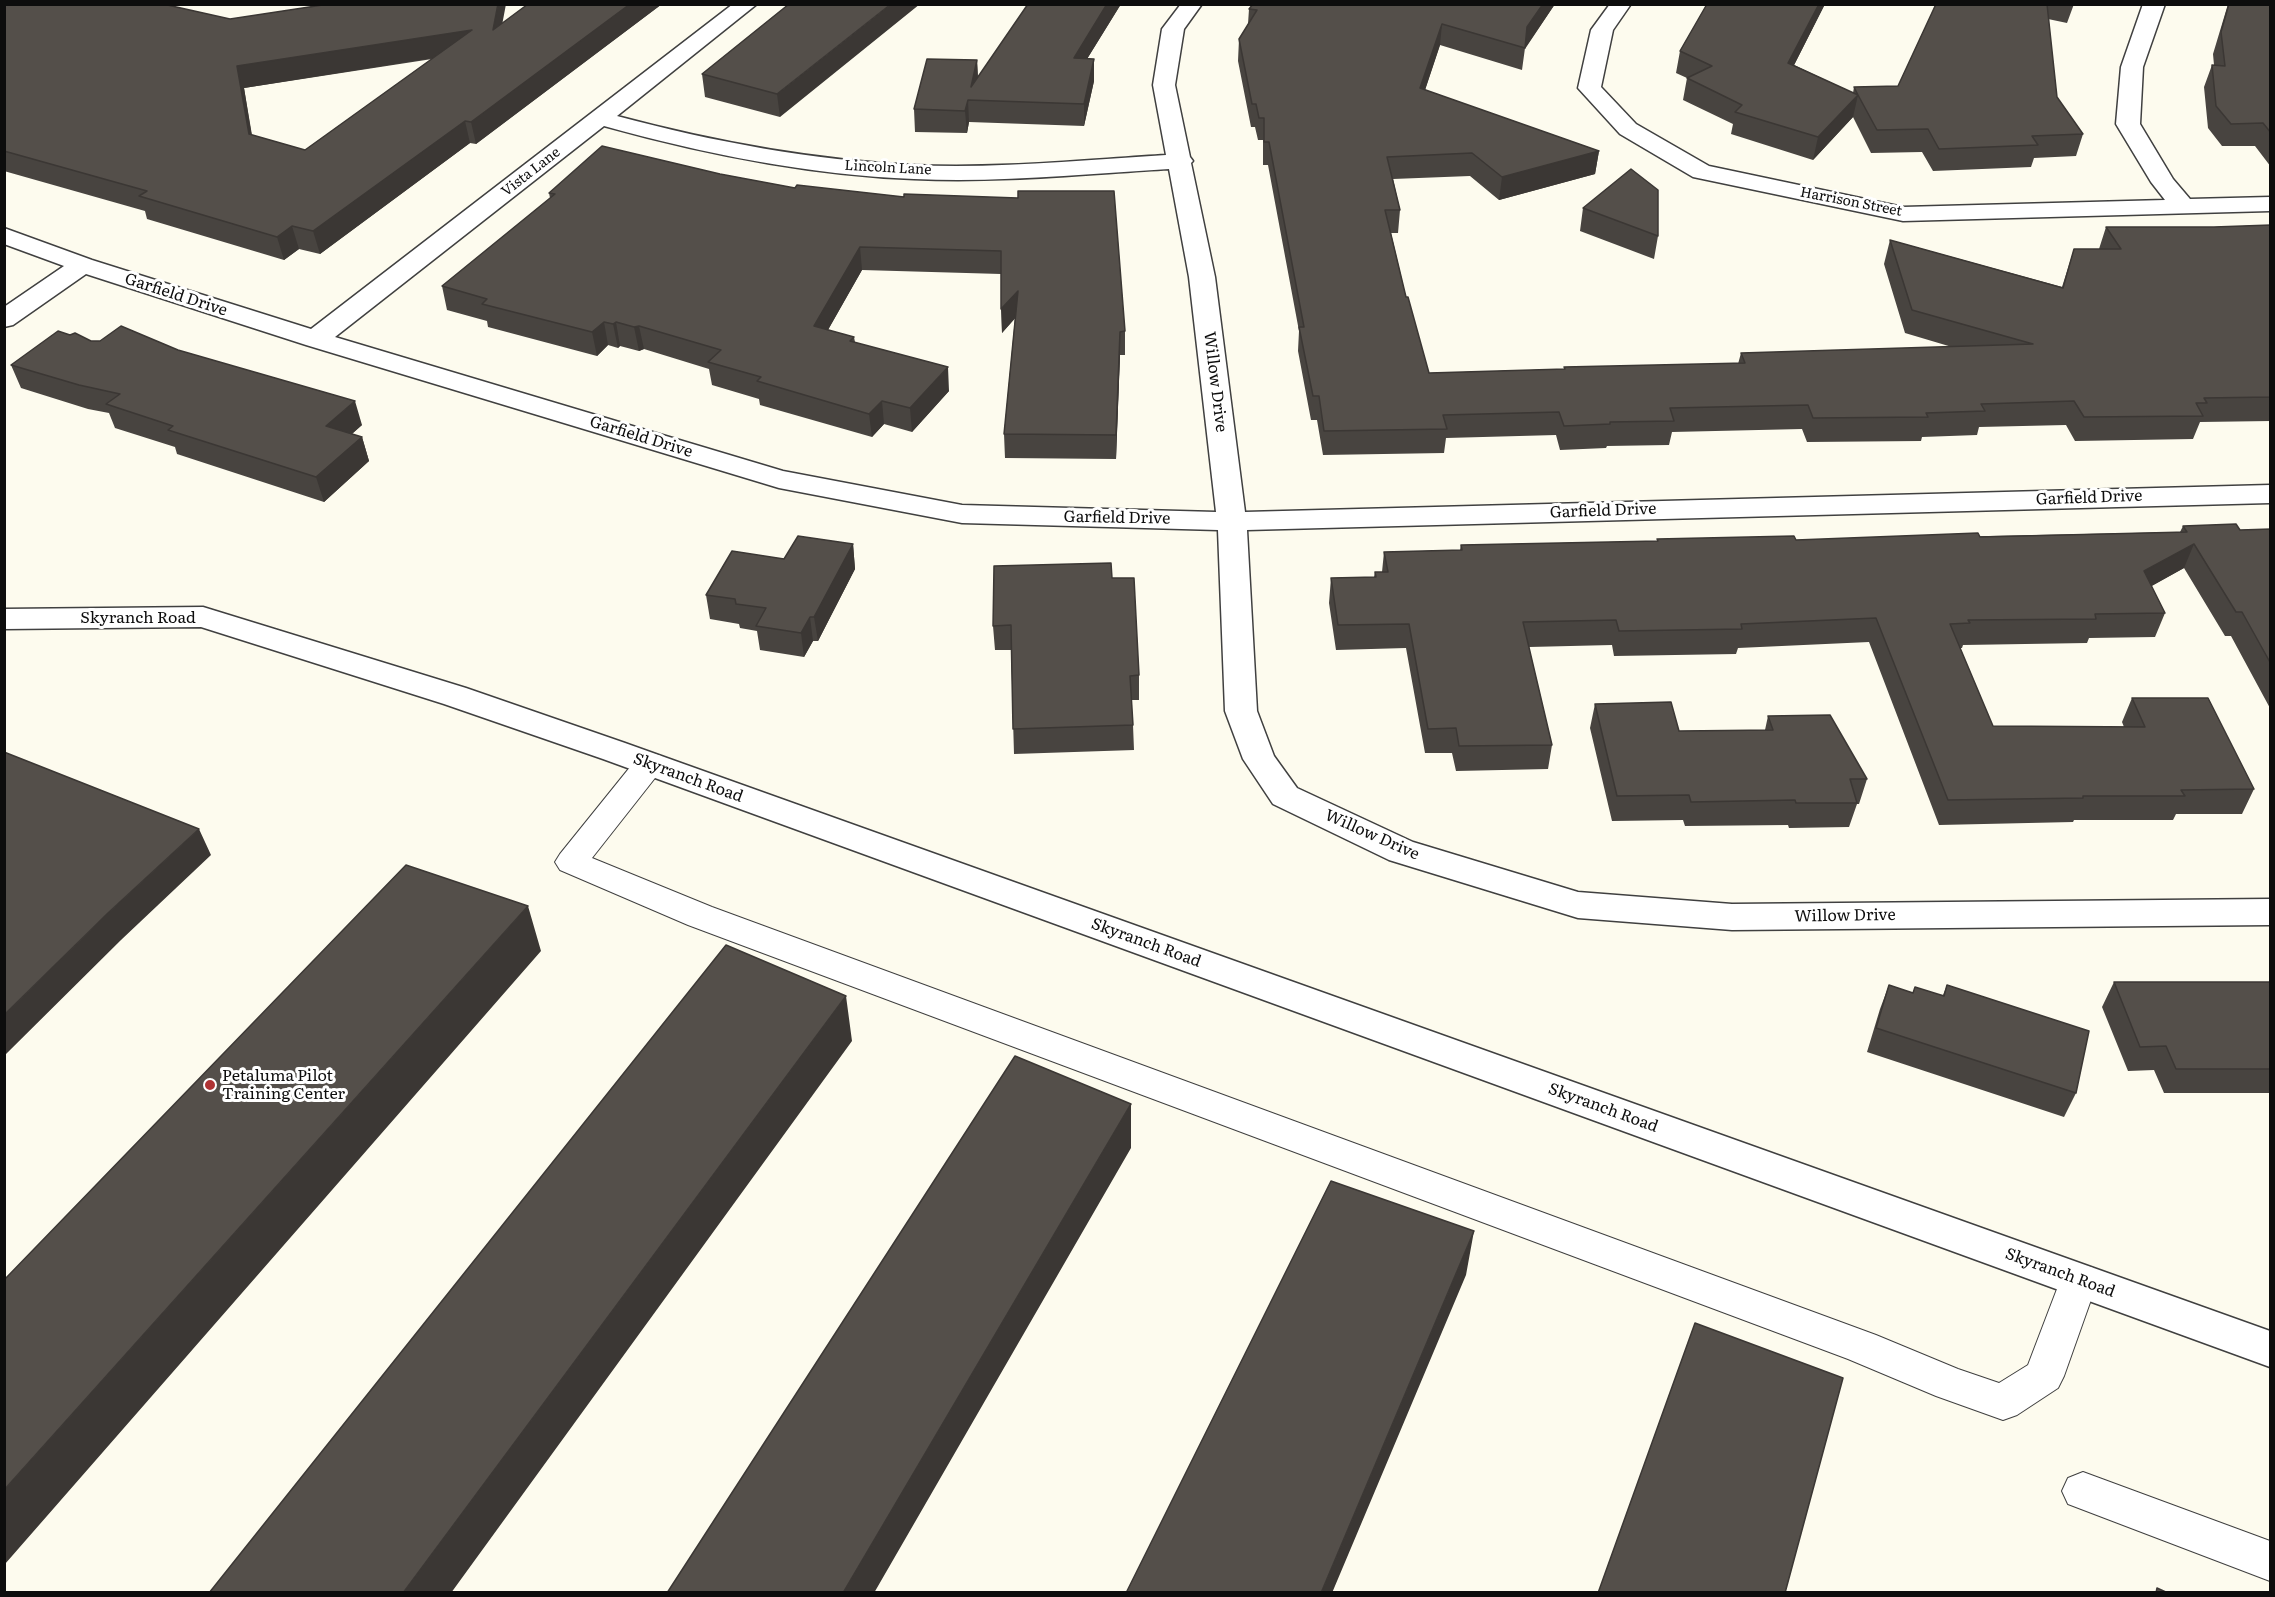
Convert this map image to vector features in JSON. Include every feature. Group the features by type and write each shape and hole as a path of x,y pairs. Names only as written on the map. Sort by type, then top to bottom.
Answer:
{"street":[{"name":"Vista Lane","path":"315,339 747,4"},
{"name":"Willow Drive","path":"1192,4 1173,29 1164,85 1181,161 1202,277 1232,521 1240,711 1259,759 1285,796 1401,851 1578,905 1731,917 2271,912"},
{"name":"Harrison Street","path":"1622,4 1602,30 1589,88 1628,129 1701,172 1903,214 2271,204"},
{"path":"2154,4 2132,67 2128,124 2163,182 2182,205"},
{"name":"Lincoln Lane","path":"600,118 734,152 877,170 968,172 1181,161"},
{"name":"Garfield Drive","path":"4,235 83,264 315,339 779,479 962,514 1232,521 2271,494"},
{"path":"4,319 83,264"},
{"name":"Skyranch Road","path":"4,619 202,617 455,696 650,764 2271,1349"}],"lane":[{"path":"650,764 571,862 700,916 1862,1347 1950,1384 2003,1402 2044,1376 2079,1280"},
{"path":"2083,1491 2271,1561"}],"building":[{"path":"4,4 163,4 230,19 329,4 498,4 493,30 528,4 630,4 471,122 465,121 313,231 292,226 277,237 139,196 147,191 4,151","holes":["472,30 305,150 249,134 237,66"]},
{"path":"789,4 891,4 777,94 702,74"},
{"path":"1028,4 1107,4 1074,58 1094,59 1084,104 968,100 965,111 914,109 927,59 977,60 971,87"},
{"path":"1253,4 1543,4 1527,27 1525,48 1442,24 1420,88 1599,151 1502,177 1472,153 1387,157 1400,210 1385,210 1406,297 1408,297 1429,373 1745,363 1741,353 2033,344 1912,310 1890,240 2063,288 2074,249 2121,249 2106,227 2271,225 2271,397 2204,398 2207,403 2196,403 2203,416 2084,417 2074,401 1981,404 1985,411 1926,413 1928,417 1813,418 1808,405 1670,408 1674,421 1610,422 1610,424 1564,426 1559,412 1443,415 1447,429 1324,431 1319,396 1313,396 1299,327 1304,327 1269,142 1264,142 1264,118 1259,118 1256,104 1252,104 1239,39 1257,10 1249,9"},
{"path":"1707,4 1819,4 1788,63 1858,95 1818,137 1735,112 1742,105 1687,78 1712,66 1680,51"},
{"path":"1936,4 2047,4 2057,97 2083,134 2032,136 2038,145 1939,149 1928,129 1877,130 1854,87 1898,86"},
{"path":"2229,4 2271,4 2271,133 2263,123 2231,124 2216,106 2212,65 2225,66 2221,32"},
{"path":"602,146 720,174 795,188 797,185 904,197 904,194 1018,198 1018,191 1114,191 1125,331 1120,332 1116,435 1004,434 1018,291 1001,309 1001,251 860,247 814,326 854,337 850,341 948,367 910,408 882,401 869,414 757,381 761,377 708,362 721,350 639,326 634,327 616,322 613,324 604,322 592,332 482,304 487,299 442,286 555,194 549,193"},
{"path":"1631,169 1658,190 1658,236 1583,208"},
{"path":"121,326 178,350 355,401 326,426 362,437 316,477 168,430 173,426 106,404 120,394 79,385 11,365 58,331 70,335 75,333 91,341 100,341"},
{"path":"2236,524 2240,530 2271,529 2271,664 2242,612 2236,612 2194,544 2144,571 2165,613 2095,614 2096,619 1968,620 1970,623 1950,624 1993,726 2145,727 2132,698 2208,698 2254,789 2181,790 2185,796 1948,800 1876,618 1741,624 1742,629 1619,631 1616,620 1523,622 1552,745 1459,746 1456,728 1428,729 1409,624 1338,625 1331,578 1376,577 1375,572 1388,572 1384,552 1462,550 1461,545 1794,536 1796,540 1978,533 1980,537 2187,532 2183,526"},
{"path":"798,536 853,544 814,617 810,617 801,633 756,626 766,608 736,604 735,599 706,595 732,551 784,559"},
{"path":"1111,563 1112,578 1134,578 1139,675 1130,676 1133,725 1013,729 1011,625 993,626 994,566"},
{"path":"1671,702 1679,731 1773,730 1768,716 1830,715 1867,779 1850,779 1857,803 1796,803 1795,800 1691,802 1689,795 1617,796 1595,704"},
{"path":"4,752 199,829 108,913 4,1015"},
{"path":"406,865 528,906 4,1490 4,1280"},
{"path":"726,945 846,996 403,1593 209,1593"},
{"path":"2114,982 2271,982 2271,1069 2176,1069 2166,1046 2140,1047"},
{"path":"1889,985 1913,993 1915,987 1944,996 1947,985 2089,1031 2076,1093 1876,1028"},
{"path":"1015,1056 1131,1104 843,1593 667,1593"},
{"path":"1331,1181 1474,1231 1321,1593 1126,1593"},
{"path":"1695,1323 1843,1378 1785,1593 1598,1593"},
{"path":"2157,1588 2168,1593 2156,1593"}],"place":[{"name":"Petaluma Pilot Training Center","path":"210,1085"}]}
